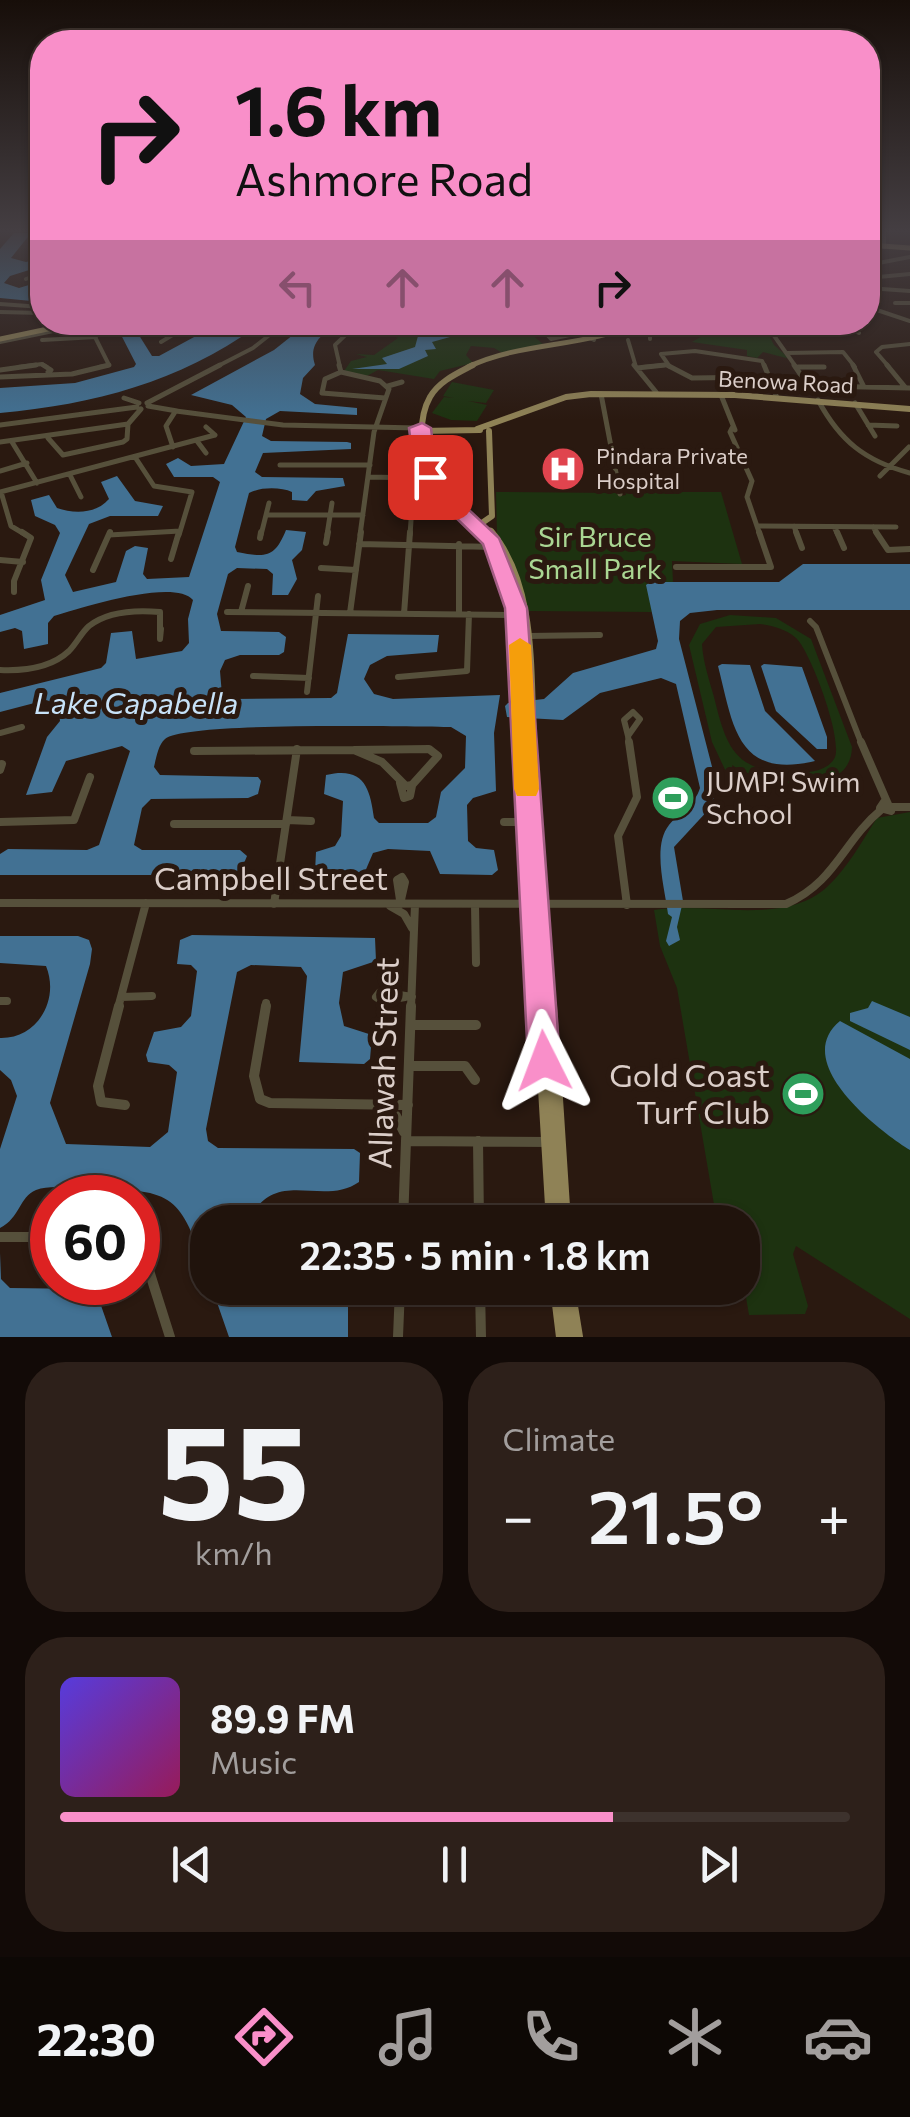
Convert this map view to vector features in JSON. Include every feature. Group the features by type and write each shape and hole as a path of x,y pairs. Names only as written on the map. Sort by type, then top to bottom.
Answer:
{"main road":[{"path":"0,341 30,332"},
{"path":"0,341 30,335"},
{"path":"520,614 479,525 418,475 422,402 440,374 455,368 607,335"},
{"path":"553,1205 553,1142 520,614 502,550 433,483 421,429 427,402 437,385 454,372 524,352 590,344 610,335"},
{"path":"440,374 455,368"},
{"name":"Benowa Road","path":"433,429 486,429 566,397 601,395 656,393 817,399 910,409"},
{"path":"421,429 433,429"},
{"path":"421,429 433,429"},
{"path":"479,525 492,516 486,429"},
{"path":"553,1142 562,1205"},
{"path":"559,1305 564,1337"},
{"path":"571,1305 576,1337"}],"street":[{"path":"895,303 910,303"},
{"path":"0,304 30,308"},
{"path":"0,312 30,311"},
{"path":"880,311 910,321"},
{"path":"0,378 72,374 109,364 94,335"},
{"path":"47,437 59,454 124,441 128,424 142,406 240,356 268,335"},
{"path":"341,372 335,345 345,335"},
{"path":"583,335 594,340"},
{"path":"774,335 806,384"},
{"path":"0,341 96,338"},
{"path":"628,340 636,368 656,393"},
{"path":"908,388 876,352 882,347 910,344"},
{"path":"770,377 680,376 665,364 661,354 664,351 762,361 770,377 777,398"},
{"path":"787,353 844,352 861,374 864,387"},
{"path":"730,356 731,364"},
{"path":"0,370 42,364 50,370 48,373"},
{"path":"636,368 665,364"},
{"path":"700,366 704,377"},
{"path":"798,367 824,366"},
{"path":"385,398 331,396 322,392 325,378 341,372 388,386 402,382"},
{"path":"773,385 908,388"},
{"path":"350,613 375,429 388,386"},
{"path":"601,395 620,494"},
{"path":"676,567 771,566 746,495 752,481 721,395"},
{"path":"124,398 142,406"},
{"path":"817,399 842,442 888,468 910,474"},
{"path":"855,402 875,436"},
{"path":"0,425 142,406 174,414 216,416"},
{"path":"174,414 266,424 421,429"},
{"path":"173,447 166,428 174,414"},
{"path":"0,442 128,424"},
{"path":"868,425 897,426"},
{"path":"14,592 14,582 31,538 11,526 0,492 215,435 206,427"},
{"path":"818,428 832,428"},
{"path":"197,440 206,453"},
{"path":"11,441 37,483"},
{"path":"880,476 908,451"},
{"path":"135,457 156,488 192,492 171,559"},
{"path":"0,471 27,463"},
{"path":"280,464 370,465"},
{"path":"70,475 81,498"},
{"path":"368,478 418,475 404,614"},
{"path":"260,538 268,503"},
{"path":"326,543 332,503"},
{"path":"266,515 363,515"},
{"path":"0,530 11,526"},
{"path":"757,526 896,527"},
{"path":"794,526 802,548"},
{"path":"834,527 844,548"},
{"path":"872,527 888,550 910,549"},
{"path":"93,570 110,532 180,531"},
{"path":"359,544 489,543"},
{"path":"458,544 459,614"},
{"path":"0,560 23,562"},
{"path":"321,568 356,570"},
{"path":"241,612 248,586"},
{"path":"307,692 318,596"},
{"path":"0,670 58,659 74,647 87,627 118,615 160,612 160,629"},
{"path":"227,612 520,614"},
{"path":"398,677 467,672 469,614"},
{"path":"810,621 816,627 886,806 910,807"},
{"path":"522,636 600,635"},
{"path":"253,676 309,678"},
{"path":"0,733 22,727"},
{"path":"627,905 618,836 637,797 628,736"},
{"path":"274,904 297,749"},
{"path":"194,751 436,751 436,762 412,785 410,796 405,798 392,771 373,753"},
{"path":"0,822 74,820 90,777"},
{"name":"Campbell Street","path":"0,903 400,901 475,905 764,905 799,899 828,881 874,814 886,806"},
{"path":"174,824 311,821"},
{"path":"504,822 532,822"},
{"path":"126,1105 101,1102 97,1094 146,903"},
{"path":"384,904 405,915 414,934"},
{"name":"Allawah Street","path":"404,1205 411,1026 408,997 415,904"},
{"path":"475,905 476,963"},
{"path":"121,996 152,996"},
{"path":"266,1003 255,1077 260,1100 270,1104 408,1105"},
{"path":"411,1026 476,1026"},
{"path":"410,1066 465,1066 475,1080"},
{"path":"380,1105 396,1116 406,1139 553,1142"},
{"path":"478,1141 479,1205"},
{"path":"0,1237 30,1237"},
{"path":"160,1305 170,1337"},
{"path":"398,1337 399,1305"},
{"path":"480,1305 481,1337"}],"green space":[{"path":"390,335 533,335 545,346 504,354 494,348 471,346 466,355 473,363 440,371 434,379 378,370 365,377 344,371 351,361 367,357 356,354 374,355 398,338"},
{"path":"704,335 769,335 790,359 763,352 757,358 747,356 747,350 692,342"},
{"path":"452,382 494,390 486,403 468,401 487,405 477,421 451,420 432,413 444,397 454,398 443,396"},
{"name":"Sir Bruce Small Park","path":"496,492 620,496 625,492 721,492 742,564 672,561 673,582 647,584 652,612 529,611 508,551 497,534"},
{"path":"730,615 776,618 811,639 852,747 848,764 837,775 802,784 763,778 732,765 734,775 728,776 712,742 689,645 700,624","holes":["760,624 784,630 796,638 817,677 831,717 836,750 834,759 821,769 792,773 757,768 736,753 723,729 702,644 716,627"]},
{"name":"Gold Coast Turf Club","path":"910,812 910,1319 796,1246 793,1254 808,1306 805,1314 749,1315 747,1305 760,1305 760,1205 714,1205 677,988 660,946 654,910 767,909 809,899 841,872 877,818"}],"water":[{"path":"30,295 30,301 0,298"},
{"path":"121,335 139,335 152,356 159,356 198,335 243,335 201,360 137,386 70,403 0,413 0,388 75,383 136,364"},
{"name":"Lake Capabella","path":"293,335 322,335 313,351 315,365 303,378 300,394 315,404 357,408 357,415 280,411 266,419 262,436 271,441 347,442 351,449 263,453 255,472 262,477 343,478 345,486 316,491 307,501 292,500 292,492 282,489 249,493 237,552 269,553 278,546 286,530 306,532 302,550 292,560 297,579 288,595 272,595 273,574 267,569 237,568 228,574 217,614 221,631 279,632 286,637 284,652 279,655 240,655 225,660 220,671 222,695 232,699 331,698 337,693 348,634 439,635 437,652 387,656 370,665 364,679 374,694 393,699 500,695 494,733 496,791 473,798 467,805 468,841 476,848 494,850 498,870 492,875 440,874 430,851 388,849 373,853 364,874 315,872 316,852 335,846 341,836 343,801 324,794 326,775 349,774 363,782 379,823 428,823 436,817 441,792 465,768 466,736 451,727 300,726 182,733 165,739 159,748 154,767 160,775 258,777 258,794 248,798 151,799 142,808 134,845 142,850 240,850 247,856 239,875 0,875 0,854 8,849 87,850 99,845 130,751 122,746 66,761 52,792 26,795 47,737 60,721 58,704 46,700 0,712 0,693 101,668 106,663 111,633 132,631 136,659 182,651 189,643 188,619 193,600 183,594 148,593 84,607 54,616 48,623 48,644 24,649 22,631 15,628 0,632 0,615 45,600 41,580 60,533 55,525 35,516 31,500 49,495 57,508 91,510 109,499 101,482 117,476 135,501 163,506 158,516 110,516 89,524 65,575 73,592 116,582 126,551 135,546 148,548 143,574 147,579 189,577 220,482 213,477 174,477 166,464 178,458 191,466 224,464 246,417 232,405 191,395 274,350"},
{"path":"452,335 432,342 436,349 425,350 428,356 399,369 352,369 387,364 382,358 415,347 418,336"},
{"path":"803,564 910,564 910,610 717,610 690,613 680,621 679,639 717,786 711,807 674,847 683,901 677,927 680,940 669,946 666,941 672,917 668,914 661,844 669,825 691,804 700,788 676,684 661,678 600,693 563,720 507,717 505,706 544,699 573,673 656,649 658,641 646,585 650,582 779,582"},
{"path":"750,665 765,711 815,761 789,765 754,755 734,727 718,666"},
{"path":"761,666 802,667 827,737 827,749 817,749 776,711"},
{"path":"192,935 375,938 376,961 343,972 339,1003 344,1026 372,1035 370,1059 364,1064 299,1062 307,976 301,967 251,965 237,972 206,1129 208,1141 218,1148 354,1149 360,1153 359,1182 330,1191 285,1191 271,1195 259,1205 190,1205 190,1229 171,1203 160,1197 160,1175 30,1175 30,1193 12,1219 0,1228 0,1149 17,1096 11,1080 0,1070 0,1038 13,1037 35,1025 47,1004 50,979 46,966 0,963 0,936 78,936 89,940 90,964 50,1103 66,1144 150,1147 168,1132 177,1072 169,1065 148,1062 146,1055 154,1032 181,1027 191,1016 197,971 191,965 177,964 180,940"},
{"path":"872,1001 910,1017 910,1050 850,1021 850,1013 868,1008"},
{"path":"840,1021 910,1059 910,1150 861,1111 832,1075 825,1056 827,1037"},
{"path":"0,1253 1,1279 10,1288 30,1288 30,1305 101,1305 112,1337 0,1337"},
{"path":"218,1305 348,1305 348,1337 229,1337"}],"slow traffic":[{"path":"520,645 527,789"}],"place":[{"name":"Pindara Private Hospital","path":"563,469"},
{"name":"JUMP! Swim School","path":"673,798"},
{"name":"Gold Coast Turf Club","path":"803,1094"}],"route":[{"path":"430,477 422,428 418,428 424,478 492,542 516,608 544,1061"}]}
